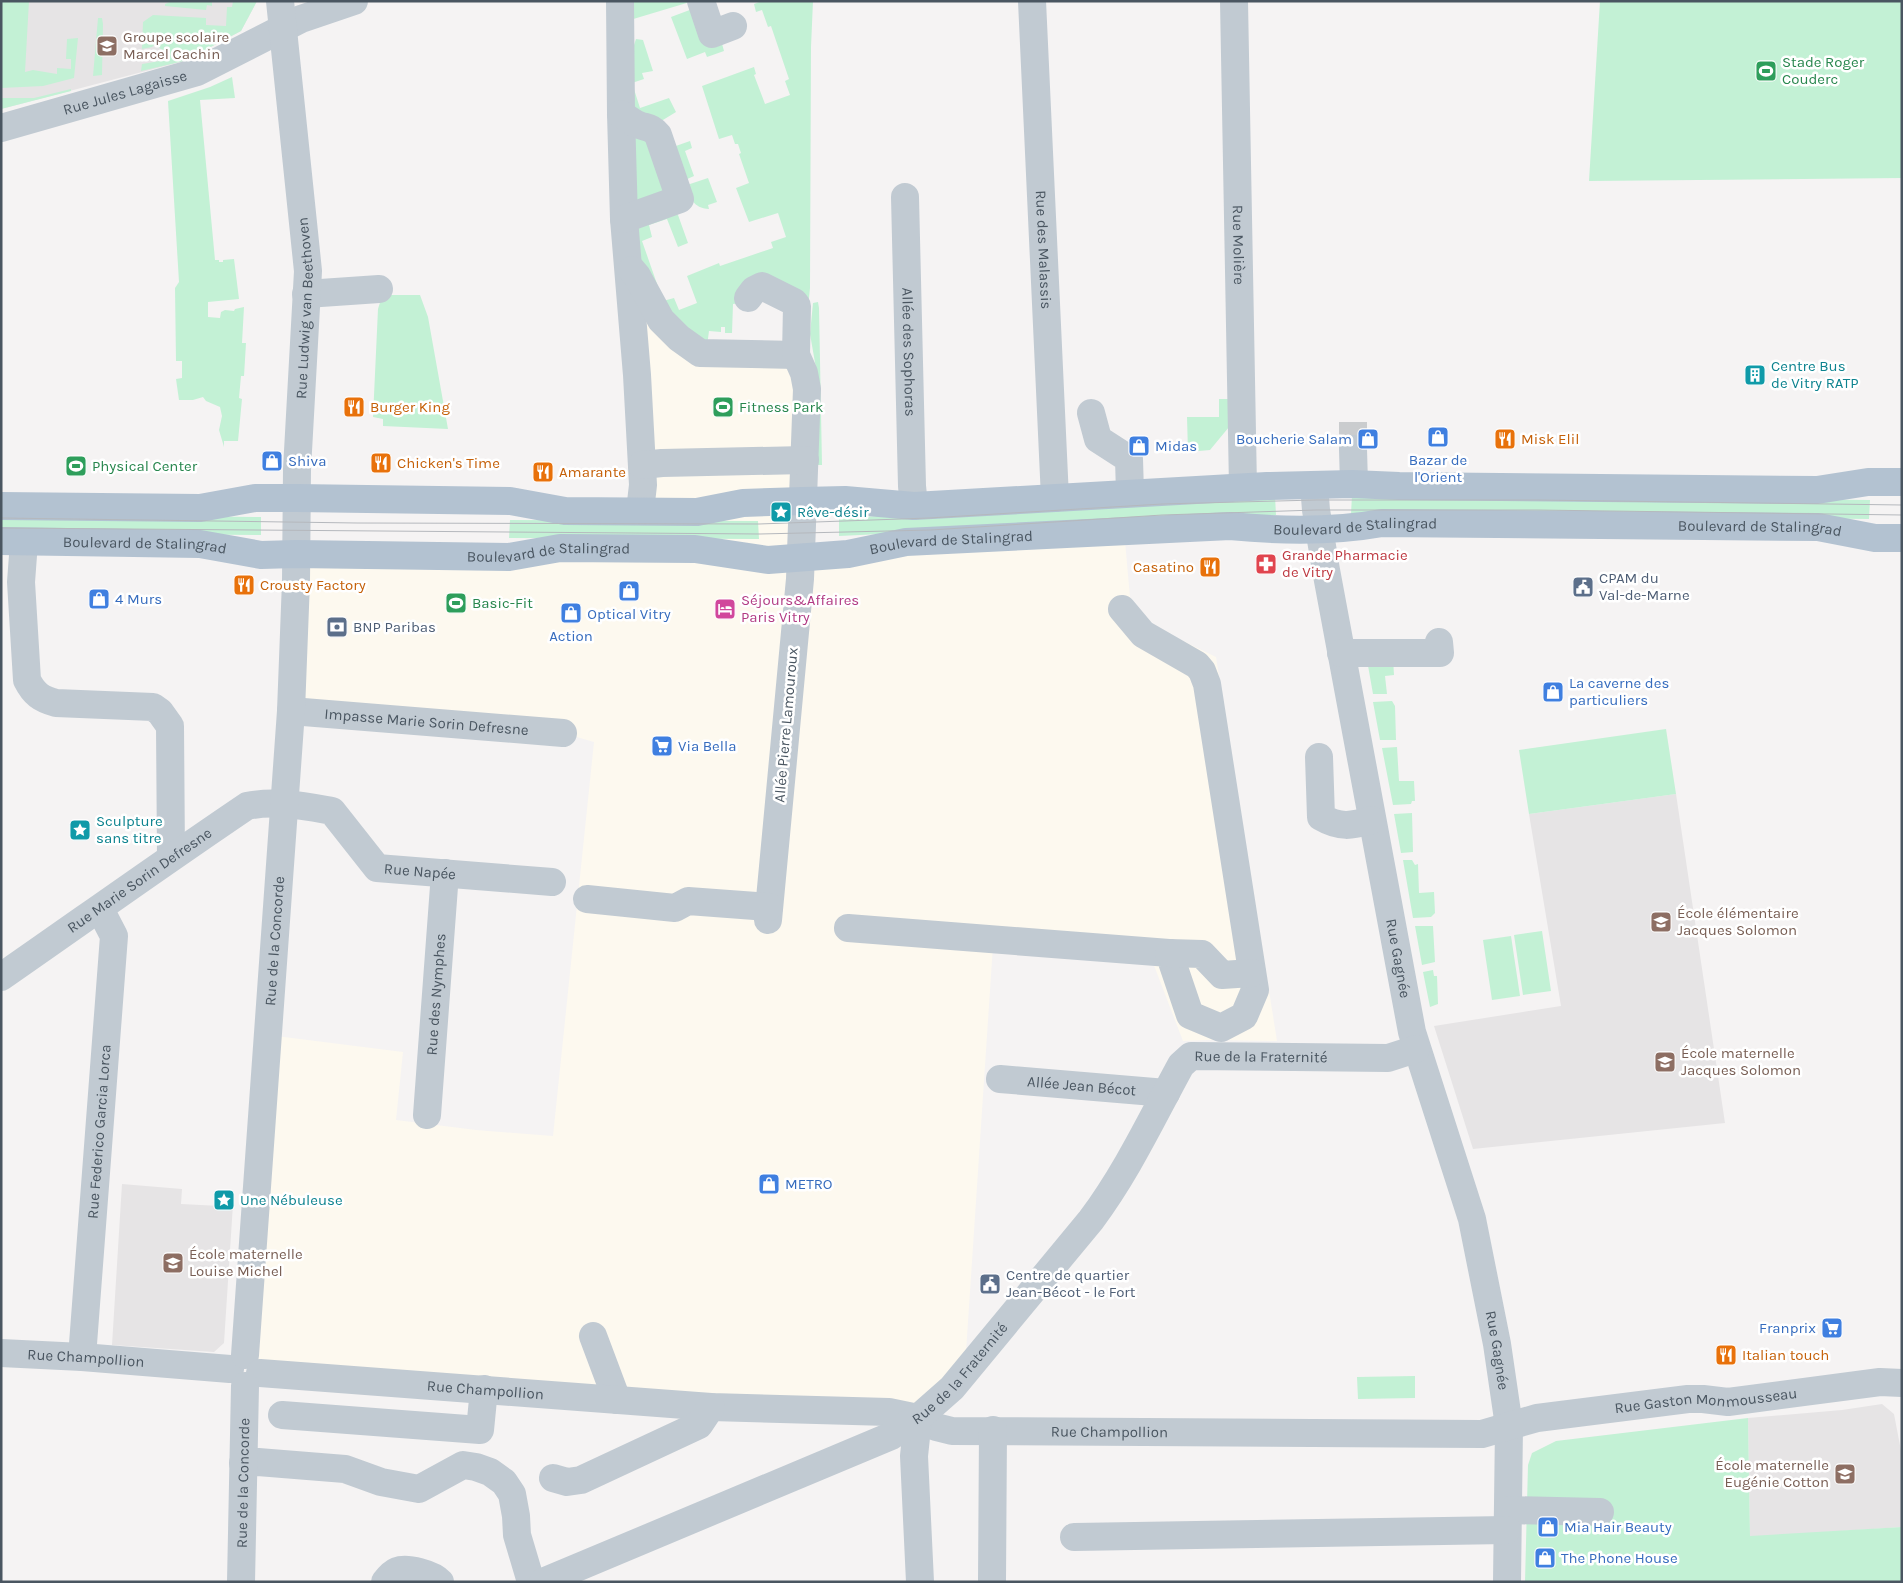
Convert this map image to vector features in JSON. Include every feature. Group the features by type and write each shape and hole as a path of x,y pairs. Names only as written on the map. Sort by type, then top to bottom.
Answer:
{"main road":[{"path":"1,506 200,508 255,498 296,498 510,502 565,511 697,512 743,503 845,500 914,506 1243,487 1354,484 1817,490 1868,482 1902,482"},
{"name":"Boulevard de Stalingrad","path":"13,541 200,544 261,555 509,557 560,548 696,548 768,560 848,554 906,542 1230,526 1263,529 1319,529 1355,528 1392,523 1818,527 1875,538 1902,538"}],"street":[{"name":"Rue Ludwig van Beethoven","path":"280,1 308,271 296,526"},
{"name":"Rue Jules Lagaisse","path":"1,128 197,72 301,20 354,1"},
{"path":"620,1 624,220 637,375 642,465 640,511"},
{"path":"701,1 712,34 733,26"},
{"name":"Rue Molière","path":"1234,1 1243,487"},
{"name":"Rue des Malassis","path":"1037,2 1056,498"},
{"path":"621,114 638,125 655,130 680,199 624,220"},
{"name":"Allée des Sophoras","path":"905,197 914,506"},
{"path":"627,266 637,276 661,320 679,338 700,353 796,356 798,311 794,302 762,286 754,290 748,298"},
{"path":"627,266 650,334 649,354 656,371"},
{"path":"306,294 379,289"},
{"name":"Allée Pierre Lamouroux","path":"587,899 675,908 688,900 769,913 801,557 807,389 804,373 796,356"},
{"path":"1091,413 1098,439 1130,459 1130,493"},
{"path":"1353,449 1354,484"},
{"path":"642,465 805,460"},
{"name":"Rue Gagnée","path":"1314,485 1319,529 1340,652 1416,1049 1472,1220 1497,1344 1509,1426 1507,1582"},
{"name":"Rue de la Concorde","path":"241,1582 245,1371 253,1221 291,711 296,526"},
{"path":"13,541 21,582 28,680 33,690 41,699 56,703 153,707 160,712 170,726 171,857"},
{"path":"1122,609 1143,634 1197,665 1202,671 1207,684 1255,990 1244,1016 1221,1028 1190,1014 1169,953"},
{"path":"1340,652 1440,653 1439,642"},
{"name":"Impasse Marie Sorin Defresne","path":"291,711 563,733"},
{"path":"1319,757 1321,817 1331,823 1344,826 1372,820"},
{"name":"Rue Marie Sorin Defresne","path":"1,977 100,909 171,857 247,806 285,804"},
{"name":"Rue Napée","path":"285,804 332,811 377,868 552,882"},
{"name":"Rue des Nymphes","path":"427,1114 445,874"},
{"name":"Rue Federico Garcia Lorca","path":"82,1358 114,936 100,909"},
{"path":"848,928 1202,954 1222,975 1252,973"},
{"name":"Rue de la Fraternité","path":"543,1582 891,1436 918,1418 952,1388 1091,1220 1109,1196 1129,1162 1181,1065 1191,1056 1388,1058 1416,1049"},
{"name":"Allée Jean Bécot","path":"1000,1079 1166,1093"},
{"path":"593,1336 617,1400"},
{"name":"Rue Champollion","path":"1,1354 82,1358 711,1407 889,1412 918,1418 936,1427 952,1431 1482,1434 1509,1426"},
{"name":"Rue Gaston Monmousseau","path":"1509,1426 1538,1418 1688,1400 1703,1399 1728,1402 1880,1382 1902,1383"},
{"path":"282,1415 480,1430 484,1389"},
{"path":"553,1478 567,1482 581,1480 699,1426 711,1407"},
{"path":"918,1418 914,1456 920,1582"},
{"path":"992,1582 993,1430"},
{"path":"243,1463 258,1462 345,1469 381,1482 419,1489 463,1465 490,1472 504,1482 512,1494 517,1535 531,1582"},
{"path":"1074,1537 1508,1520 1600,1512"},
{"path":"385,1582 398,1570 422,1573 436,1578 440,1582"}],"shaded area":[{"name":"Groupe scolaire Marcel Cachin","path":"1,1 257,1 241,31 184,61 1,109"},
{"path":"627,266 679,338 796,355 801,557 1124,530 1130,597 1148,624 1216,657 1277,1041 1183,1041 1150,955 993,945 966,1352 918,1418 260,1373 245,1336 268,1035 403,1052 396,1120 476,1130 553,1136 594,742 563,733 291,711 296,554 640,548"},
{"path":"1676,794 1725,1123 1473,1149 1434,1026 1561,1006 1529,814"},
{"name":"École maternelle Louise Michel","path":"122,1184 182,1189 181,1204 220,1206 233,1204 224,1343 214,1352 112,1345"},
{"path":"1882,1404 1894,1414 1902,1456 1902,1527 1750,1537 1748,1418 1842,1410"}],"green space":[{"path":"1,1 29,1 25,72 33,70 57,74 57,68 71,69 71,59 66,59 67,39 78,38 74,78 43,86 1,88"},
{"path":"172,1 212,1 212,6 207,5 206,10 165,6 165,4"},
{"path":"233,1 257,1 241,31 184,61 141,71 142,64 166,60 162,50 155,44 152,47 142,49 143,22 153,15 206,18 206,25 226,26 227,7 232,7"},
{"path":"629,1 690,1 690,2 630,20"},
{"path":"762,1 813,1 811,47 810,288 807,318 794,296 733,304 732,333 725,333 725,327 721,327 721,332 709,331 707,346 675,323 640,262 637,229 643,218 675,211 678,215 688,243 678,247 667,219 649,225 652,237 642,241 663,301 674,298 679,310 697,303 687,276 719,263 720,266 773,248 771,242 786,237 778,213 749,222 736,188 749,183 739,154 741,153 738,144 735,144 732,135 719,139 702,86 754,67 756,74 754,75 765,104 790,95 785,81 789,79 771,26 768,27 762,10 756,12 754,4"},
{"name":"Stade Roger Couderc","path":"1600,1 1902,1 1902,178 1589,181"},
{"path":"695,8 721,40 724,51 707,57 705,52 687,59 671,17"},
{"path":"98,18 102,18 103,24 102,75 93,76"},
{"path":"636,39 643,40 653,71 642,73 644,79 632,83 640,108 669,98 676,112 658,123 636,116 627,86 630,57"},
{"path":"232,77 235,98 200,100 215,260 223,262 223,260 234,259 239,299 208,302 208,317 220,318 221,312 225,310 234,311 244,307 242,343 246,343 244,376 241,376 239,398 242,399 238,441 224,441 224,447 219,430 222,416 220,407 206,401 203,397 193,400 179,400 176,379 182,378 182,361 176,361 175,288 179,282 168,101 210,87"},
{"path":"71,89 71,91 1,109 1,98 34,98"},
{"path":"632,131 646,132 673,195 635,206"},
{"path":"690,141 692,148 685,151 694,176 685,180 673,147"},
{"path":"708,178 717,202 708,205 709,209 699,207 693,202 687,185"},
{"path":"420,295 428,317 448,429 383,426 383,419 373,417 378,309 382,296"},
{"path":"818,302 822,465 817,465 817,374 810,334 813,303"},
{"path":"1219,399 1231,399 1229,427 1210,450 1188,452 1187,417 1219,417"},
{"path":"1352,495 1870,500 1869,519 1351,514"},
{"path":"1275,496 1276,515 839,536 839,518"},
{"path":"1,514 261,517 261,535 1,533"},
{"path":"510,520 758,521 759,539 509,538"},
{"path":"1393,659 1394,675 1385,676 1387,694 1373,694 1367,660"},
{"path":"1392,701 1395,706 1396,740 1380,740 1373,702"},
{"path":"1666,729 1676,794 1529,814 1519,750"},
{"path":"1397,747 1399,781 1414,781 1415,801 1412,801 1411,804 1393,805 1382,748"},
{"path":"1412,813 1413,852 1401,853 1394,814"},
{"path":"1403,860 1412,860 1415,865 1418,864 1419,893 1434,892 1435,913 1431,917 1413,918"},
{"path":"1415,926 1433,926 1435,962 1422,965"},
{"path":"1542,931 1551,991 1523,995 1514,935"},
{"path":"1511,936 1520,996 1492,1000 1483,940"},
{"path":"1433,970 1434,976 1437,976 1438,1004 1430,1007 1423,972"},
{"path":"1415,1376 1415,1398 1358,1399 1357,1377"},
{"path":"1748,1418 1750,1536 1902,1527 1902,1582 1525,1582 1528,1465 1532,1453 1556,1441"}],"tunnel":[{"path":"1353,422 1353,449"}],"tram line":[{"path":"1,518 357,523 759,524 929,518 1162,504 1316,500 1537,500 1902,505"},
{"path":"1,528 760,534 931,530 1162,515 1316,510 1537,510 1902,515"}],"place":[{"name":"Groupe scolaire Marcel Cachin","path":"107,46"},
{"name":"Stade Roger Couderc","path":"1766,71"},
{"name":"Centre Bus de Vitry RATP","path":"1755,375"},
{"name":"Burger King","path":"354,407"},
{"name":"Fitness Park","path":"723,407"},
{"name":"Bazar de l'Orient","path":"1438,437"},
{"name":"Boucherie Salam","path":"1368,439"},
{"name":"Misk Elil","path":"1505,439"},
{"name":"Midas","path":"1139,446"},
{"name":"Shiva","path":"272,461"},
{"name":"Chicken's Time","path":"381,463"},
{"name":"Physical Center","path":"76,466"},
{"name":"Amarante","path":"543,472"},
{"name":"Rêve-désir","path":"781,512"},
{"name":"Grande Pharmacie de Vitry","path":"1266,564"},
{"name":"Casatino","path":"1210,567"},
{"name":"Crousty Factory","path":"244,585"},
{"name":"CPAM du Val-de-Marne","path":"1583,587"},
{"name":"Optical Vitry","path":"629,591"},
{"name":"4 Murs","path":"99,599"},
{"name":"Basic-Fit","path":"456,603"},
{"name":"Séjours&Affaires Paris Vitry","path":"725,609"},
{"name":"Action","path":"571,613"},
{"name":"BNP Paribas","path":"337,627"},
{"name":"La caverne des particuliers","path":"1553,692"},
{"name":"Via Bella","path":"662,746"},
{"name":"Sculpture sans titre","path":"80,830"},
{"name":"École élémentaire Jacques Solomon","path":"1661,922"},
{"name":"École maternelle Jacques Solomon","path":"1665,1062"},
{"name":"METRO","path":"769,1184"},
{"name":"Une Nébuleuse","path":"224,1200"},
{"name":"École maternelle Louise Michel","path":"173,1263"},
{"name":"Centre de quartier Jean-Bécot - le Fort","path":"990,1284"},
{"name":"Franprix","path":"1832,1328"},
{"name":"Italian touch","path":"1726,1355"},
{"name":"École maternelle Eugénie Cotton","path":"1845,1474"},
{"name":"Mia Hair Beauty","path":"1548,1527"},
{"name":"The Phone House","path":"1545,1558"}]}
